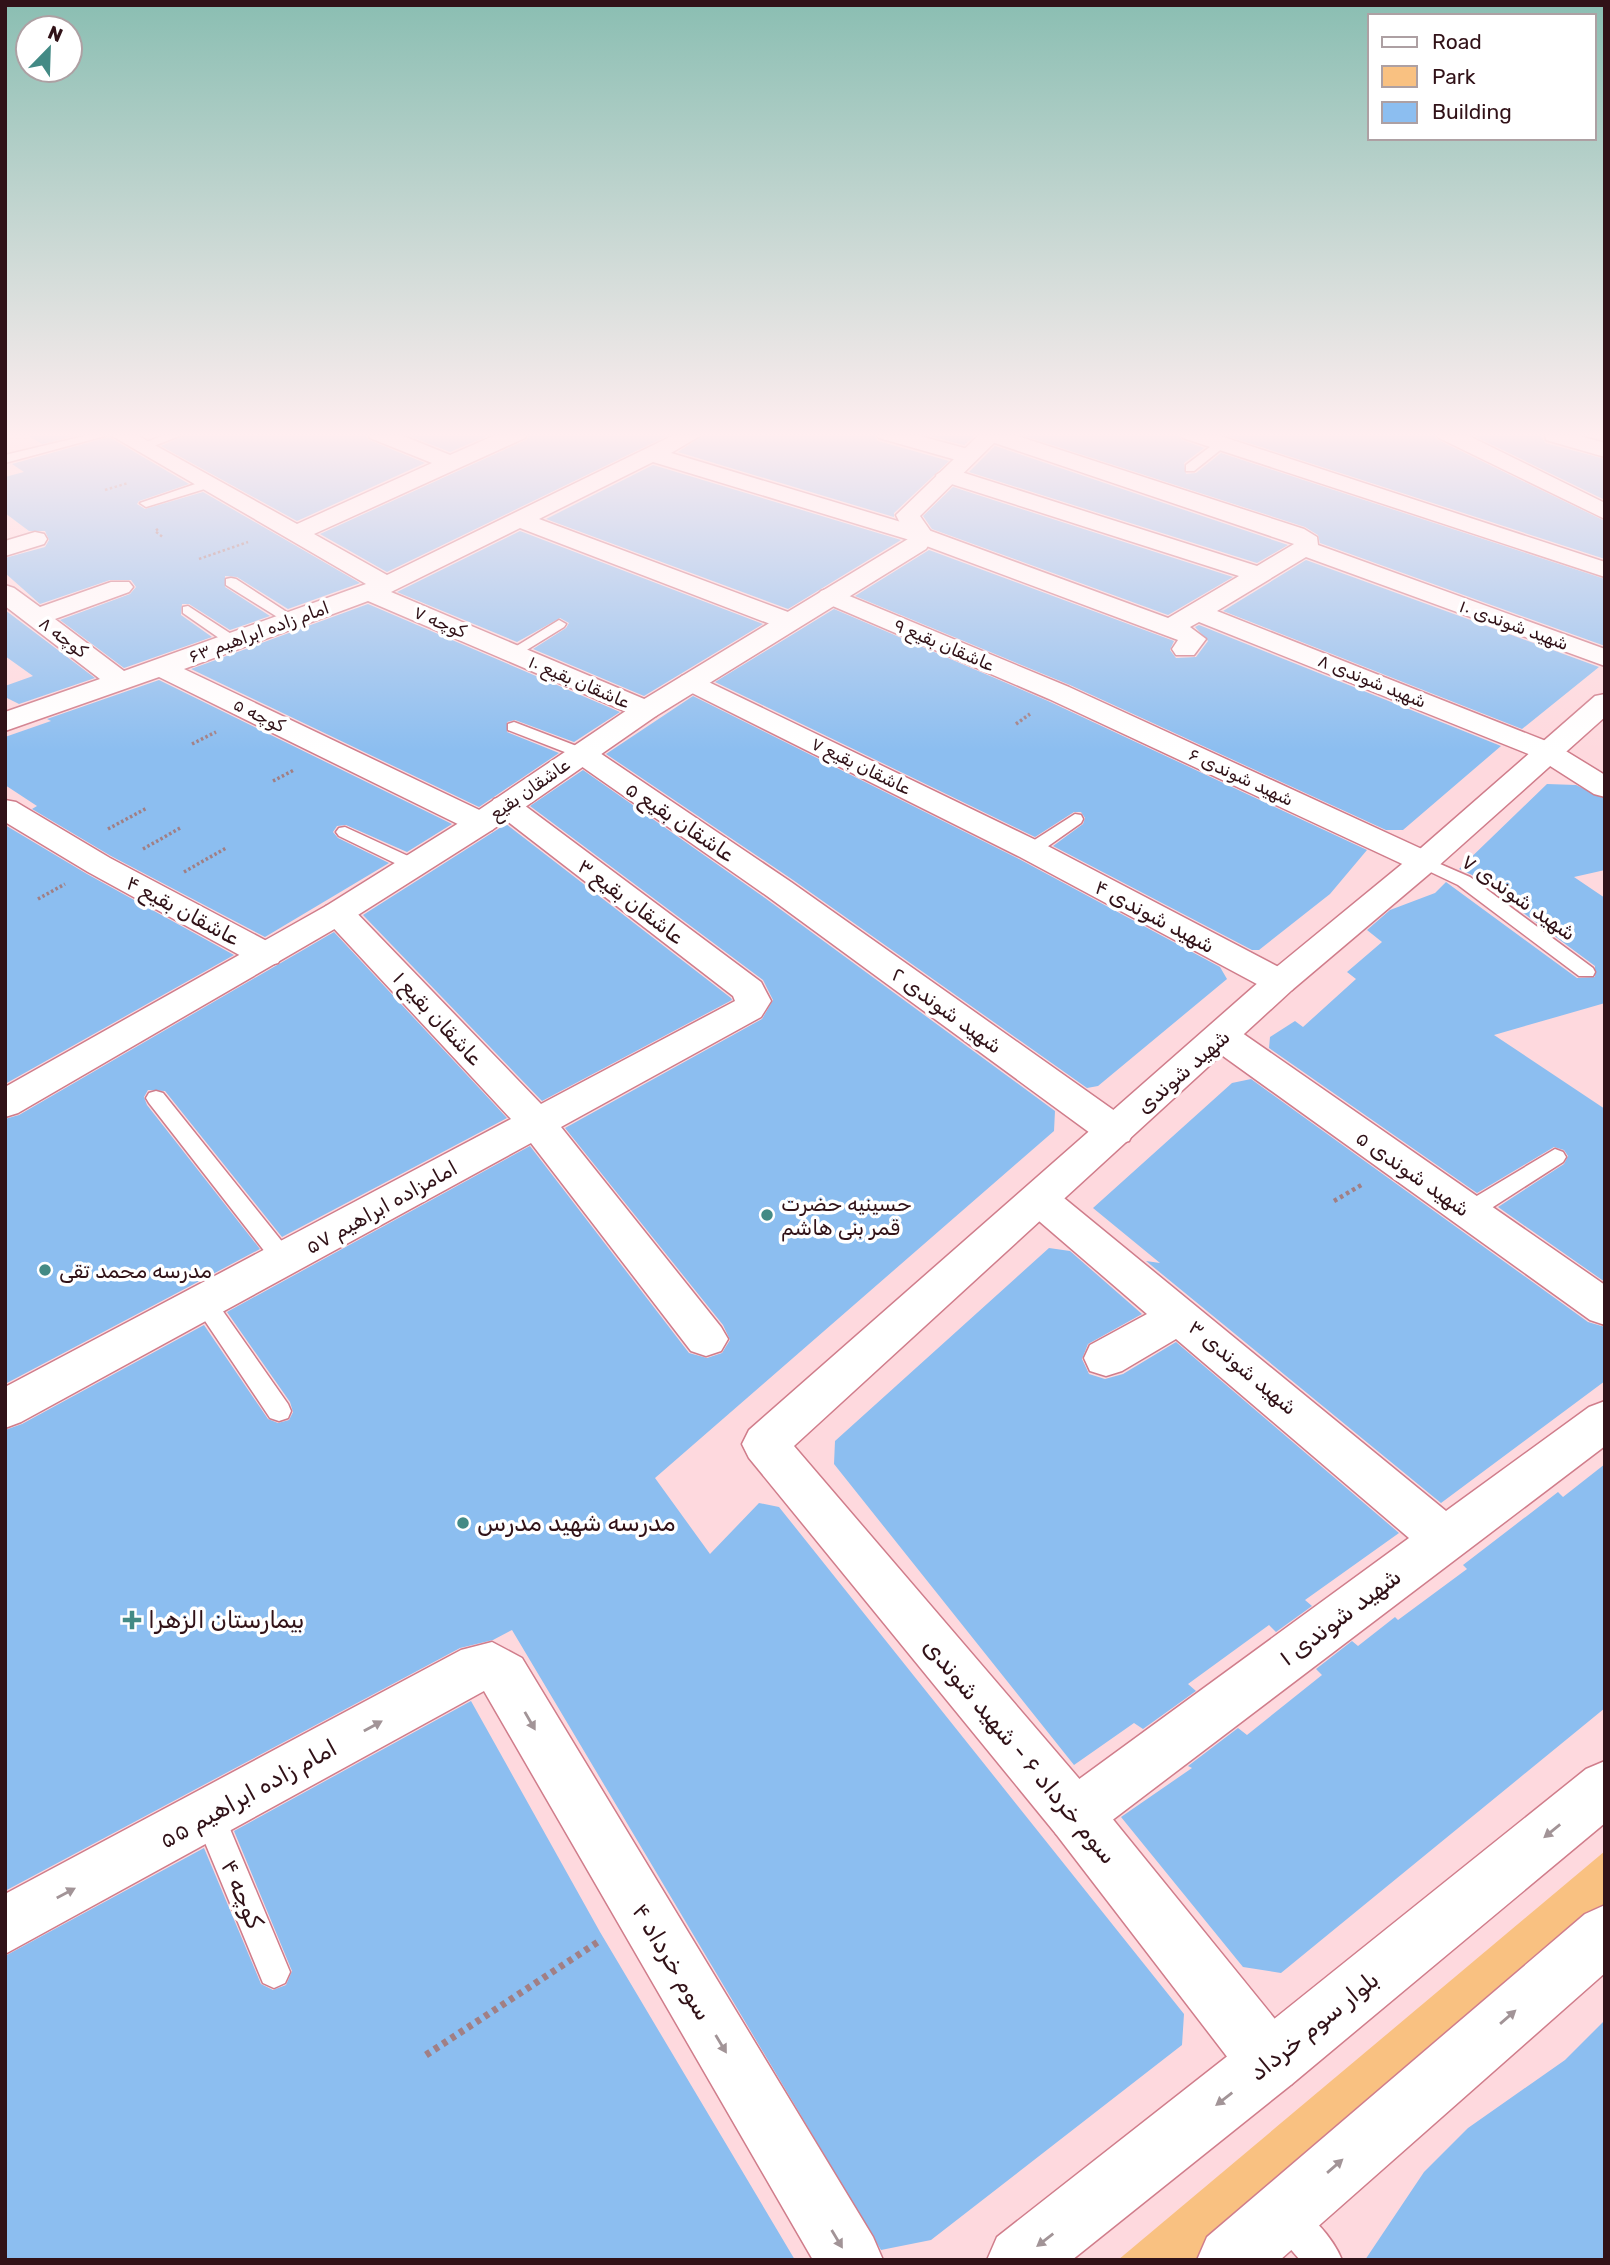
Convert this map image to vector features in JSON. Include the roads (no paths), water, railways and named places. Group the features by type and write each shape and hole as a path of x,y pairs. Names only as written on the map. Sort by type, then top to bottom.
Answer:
{"street":[{"path":"5,549 35,539"},
{"name":"کوچه ۷","path":"302,539 376,588 512,653"},
{"name":"امام زاده ابراهیم ۶۳","path":"5,722 234,642 376,588 480,539"},
{"path":"571,539 787,621"},
{"name":"عاشقان بقیع","path":"5,1104 338,913 493,814 646,710 787,621 917,544 920,539"},
{"path":"929,539 1177,638 1197,612 1306,545"},
{"path":"1160,539 1260,575"},
{"name":"شهید شوندی ۱۰","path":"1300,539 1306,545 1605,658"},
{"path":"1516,539 1605,570"},
{"path":"36,617 120,587"},
{"name":"کوچه ۸","path":"5,593 121,681"},
{"name":"عاشقان بقیع ۹","path":"830,596 1059,693"},
{"name":"شهید شوندی ۸","path":"1197,612 1546,751 1605,788"},
{"name":"عاشقان بقیع ۱۰","path":"512,653 646,710"},
{"name":"کوچه ۵","path":"161,668 357,762 493,814"},
{"name":"عاشقان بقیع ۷","path":"692,682 1031,850"},
{"name":"شهید شوندی ۶","path":"1059,693 1424,862"},
{"name":"شهید شوندی","path":"765,1444 1222,1037 1280,982 1424,862 1546,751 1605,702"},
{"name":"عاشقان بقیع ۵","path":"581,753 779,889"},
{"name":"عاشقان بقیع ۴","path":"5,809 99,865 266,955"},
{"name":"عاشقان بقیع ۳","path":"493,814 749,990 753,1000"},
{"name":"شهید شوندی ۴","path":"1031,850 1280,982"},
{"name":"شهید شوندی ۲","path":"779,889 1115,1131"},
{"name":"عاشقان بقیع ۱","path":"338,913 537,1123 706,1339"},
{"name":"امامزاده ابراهیم ۵۷","path":"5,1409 748,1009 753,1000"},
{"name":"شهید شوندی ۵","path":"1222,1037 1605,1308"},
{"name":"شهید شوندی ۳","path":"1039,1199 1181,1315 1445,1539"},
{"path":"1106,1358 1181,1315"},
{"name":"شهید شوندی ۱","path":"1075,1815 1605,1420"},
{"name":"سوم خرداد ۶ - شهید شوندی","path":"765,1444 1075,1815 1270,2062"},
{"name":"امام زاده ابراهیم ۵۵","path":"5,1924 209,1816 479,1667 492,1666"},
{"name":"سوم خرداد ۴","path":"492,1666 504,1675 850,2260"},
{"name":"بلوار سوم خرداد","path":"1020,2260 1270,2062 1605,1787"},
{"path":"1230,2260 1280,2213 1605,1934"}],"lane":[{"path":"231,582 292,620"},
{"path":"188,610 234,642"},
{"path":"512,653 559,624"},
{"path":"514,727 581,753"},
{"path":"1031,850 1075,819"},
{"path":"345,832 413,865"},
{"name":"شهید شوندی ۷","path":"1424,862 1464,881 1586,972"},
{"path":"156,1098 284,1260"},
{"path":"1468,1212 1555,1157"},
{"path":"205,1303 279,1411"},
{"name":"کوچه ۴","path":"209,1816 274,1972"},
{"path":"1280,2213 1324,2260"}],"place":[{"name":"حسینیه حضرت قمر بنی هاشم","path":"767,1215"},
{"name":"مدرسه محمد تقی","path":"45,1270"},
{"name":"مدرسه شهید مدرس","path":"463,1523"},
{"name":"بیمارستان الزهرا","path":"132,1620"}]}
